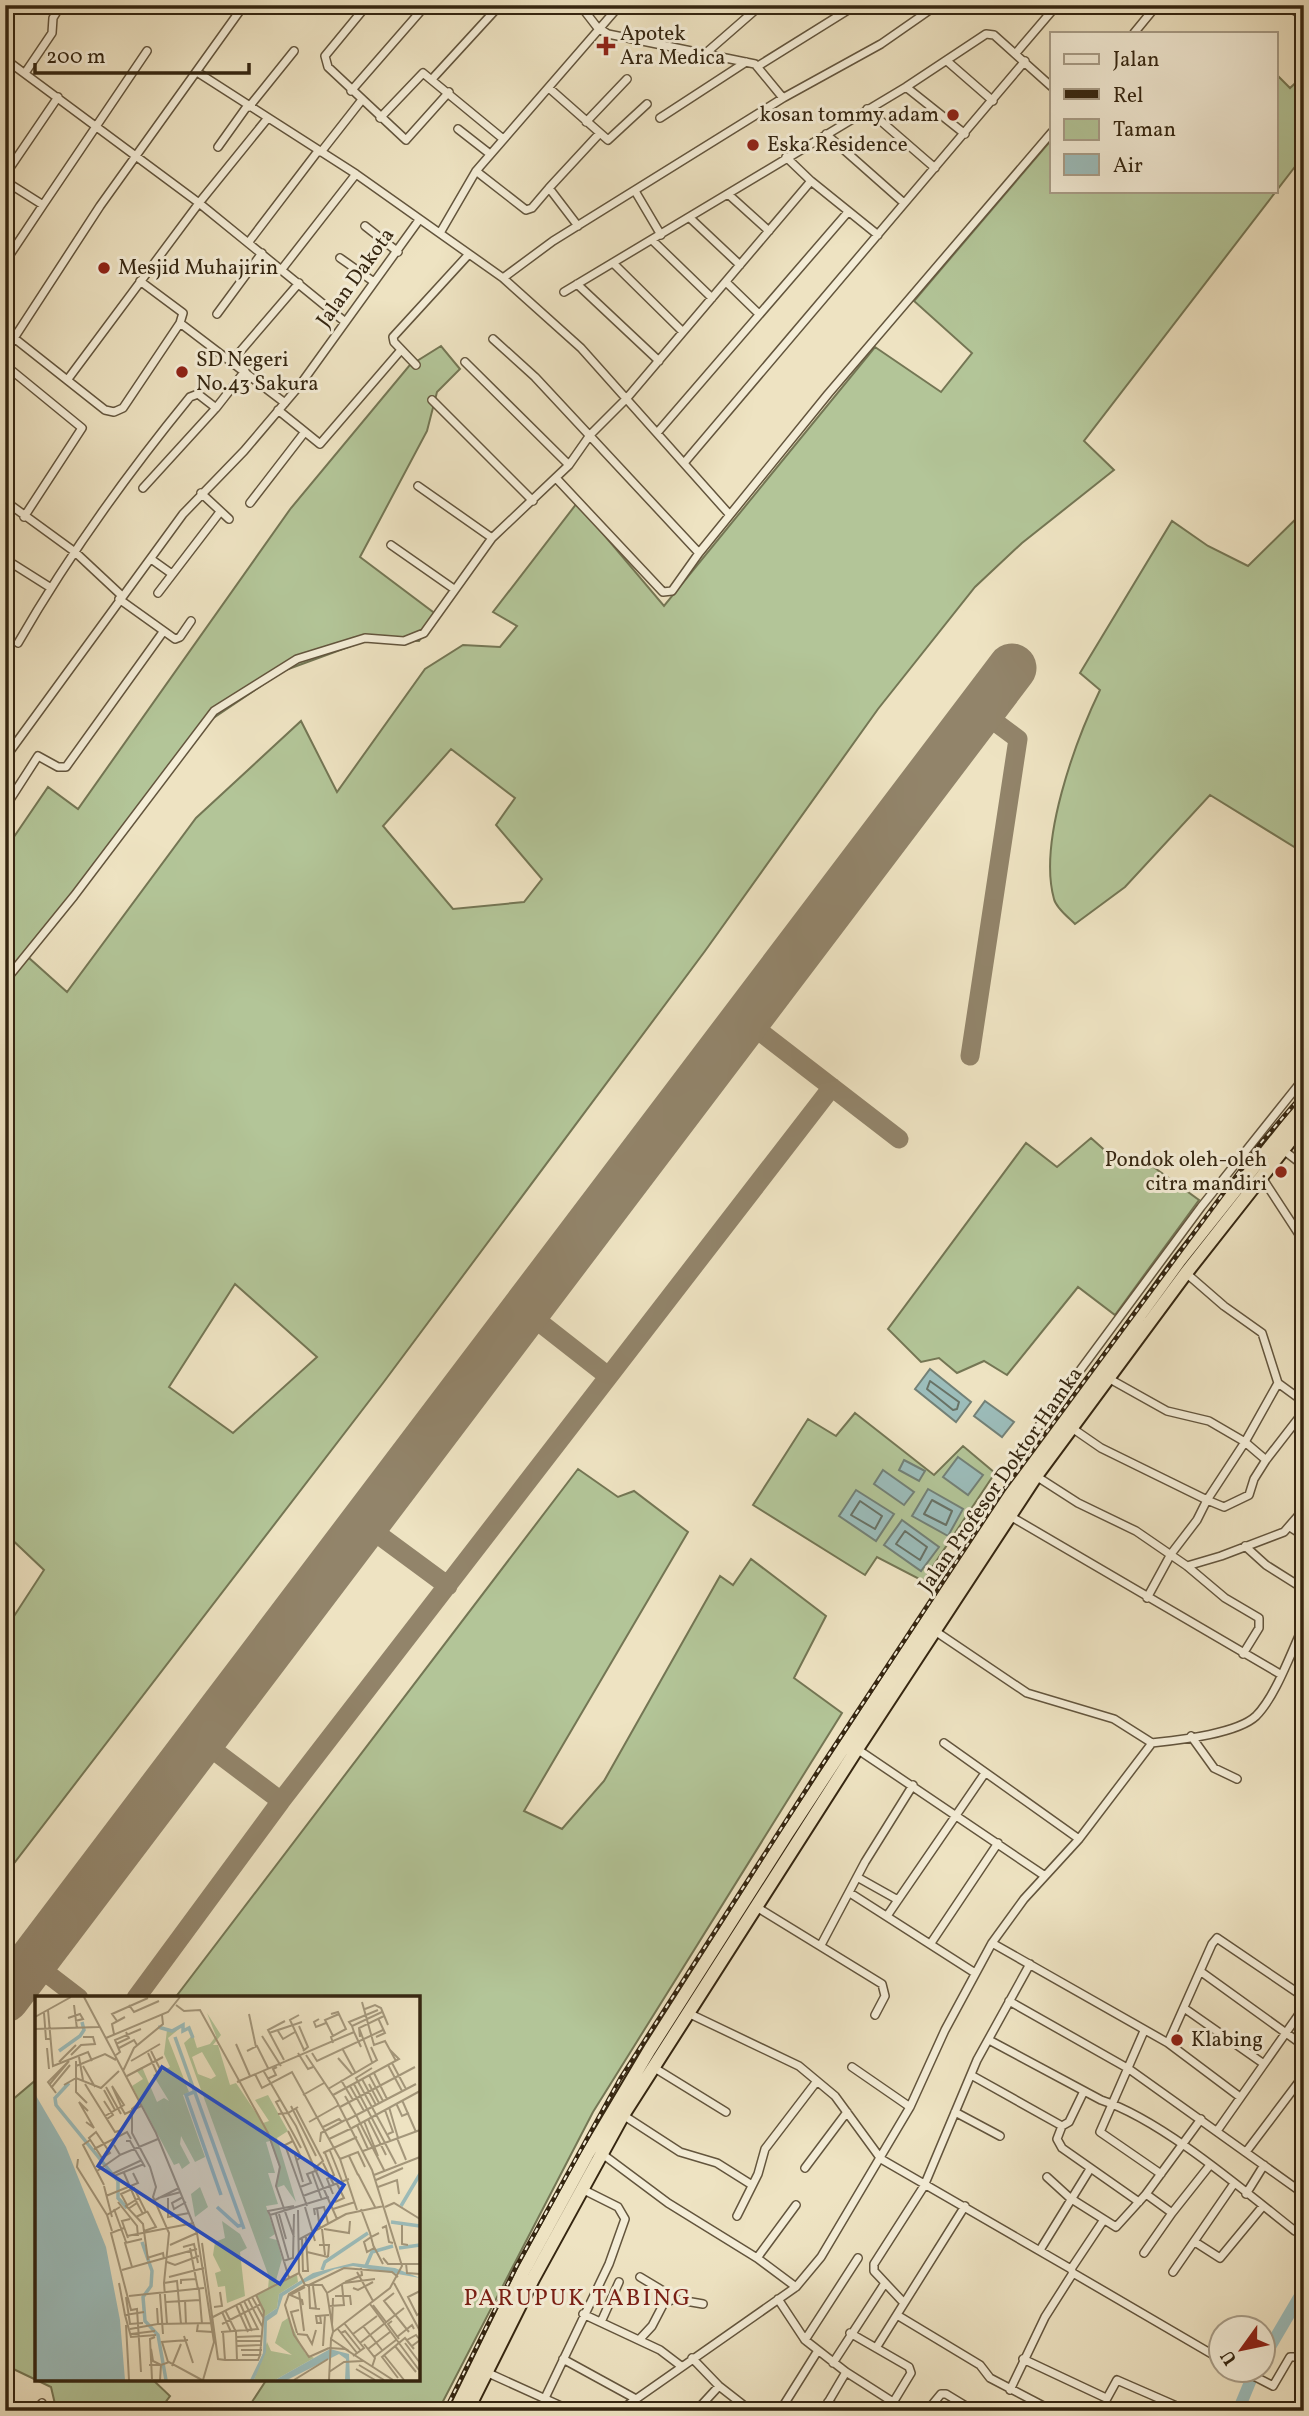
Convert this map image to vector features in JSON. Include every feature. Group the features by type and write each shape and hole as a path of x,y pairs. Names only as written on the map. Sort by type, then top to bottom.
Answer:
{"highway":[{"path":"1154,1306 1266,1151 1304,1104"},
{"path":"1154,1306 1186,1273 1304,1123"},
{"name":"Jalan Profesor Doktor Hamka","path":"892,1684 975,1559 1010,1516 1108,1378 1154,1306"},
{"name":"Jalan Profesor Doktor Hamka","path":"892,1684 935,1631 1012,1491 1154,1306"},
{"path":"806,1815 857,1749 892,1684"},
{"path":"455,2411 528,2275 655,2052 892,1684"},
{"path":"467,2411 528,2275 653,2067 655,2052 687,2013 755,1906 792,1837"}],"street":[{"path":"25,73 52,33 53,18 61,5"},
{"path":"5,352 136,154 244,5"},
{"path":"367,5 324,58 325,64 406,141 449,92"},
{"path":"351,90 426,5"},
{"path":"433,78 500,5"},
{"path":"580,5 600,30 758,66 783,98"},
{"path":"440,233 476,171 502,138 620,5"},
{"path":"706,53 761,5"},
{"path":"758,66 856,5"},
{"path":"503,278 523,261 578,226 783,98 881,44 937,5"},
{"path":"1016,53 1057,5"},
{"path":"1135,32 1157,5"},
{"path":"1286,5 1304,15"},
{"path":"564,292 947,61 986,34 994,35 1050,85"},
{"path":"5,261 147,51"},
{"path":"218,147 294,51"},
{"path":"5,59 200,203 344,321"},
{"path":"947,61 993,101"},
{"path":"684,463 1025,61"},
{"path":"660,118 746,62"},
{"path":"197,72 356,174 503,278 581,348 729,514"},
{"path":"380,118 419,74 426,73 502,138"},
{"path":"586,122 627,79"},
{"path":"906,86 965,134"},
{"path":"549,88 600,134 611,140 647,104"},
{"path":"5,175 58,97"},
{"path":"248,243 361,101"},
{"path":"867,109 935,168"},
{"path":"68,379 140,281 267,119"},
{"path":"458,129 490,154"},
{"path":"476,171 526,210 532,208 600,134"},
{"path":"826,134 904,204"},
{"path":"556,478 663,592 672,591 729,514 1050,134"},
{"path":"786,157 811,181 878,235"},
{"path":"282,269 356,174"},
{"path":"5,181 43,205"},
{"path":"5,981 68,905 214,710 276,670 312,654 372,637 404,641 415,639 429,628 492,538 569,464 590,435 627,398 811,181"},
{"path":"549,188 578,226"},
{"path":"635,191 661,235"},
{"path":"728,194 769,231"},
{"path":"657,433 848,212"},
{"path":"690,218 740,265"},
{"name":"Jalan Dakota","path":"5,758 183,514 244,451 285,403 317,363 344,321 398,252 419,220"},
{"path":"365,226 398,252"},
{"path":"652,240 712,298"},
{"path":"217,314 262,253"},
{"path":"416,365 393,341 393,337 469,254"},
{"path":"340,258 374,282"},
{"path":"614,263 683,332"},
{"path":"13,338 105,410 117,412 123,408 156,361 180,323 183,313 140,281"},
{"path":"726,282 759,314"},
{"path":"232,361 299,283"},
{"path":"577,284 659,361"},
{"path":"180,323 285,403"},
{"path":"493,339 536,377 699,553"},
{"path":"278,410 320,444 401,350"},
{"path":"466,362 569,464"},
{"path":"5,365 82,428 24,517"},
{"path":"143,488 216,408 245,371"},
{"path":"18,643 75,552 151,445 190,397 198,394 216,408"},
{"path":"432,400 533,501"},
{"path":"250,503 304,433"},
{"path":"418,486 492,538"},
{"path":"201,493 229,519"},
{"path":"5,501 75,552 120,597 163,632 178,638 191,621"},
{"path":"158,593 220,512"},
{"path":"391,545 454,589"},
{"path":"151,558 172,574"},
{"path":"5,564 13,564 51,588"},
{"path":"9,801 38,756 58,767 66,767 163,632"},
{"path":"1004,1473 1253,1139 1304,1078"},
{"path":"1253,1139 1266,1151"},
{"path":"1282,1149 1304,1166"},
{"path":"1261,1177 1304,1242"},
{"path":"1186,1273 1224,1307 1264,1335 1278,1383 1304,1402"},
{"path":"1108,1378 1167,1411 1209,1421 1245,1442 1266,1460"},
{"path":"1147,1598 1171,1554 1197,1520 1245,1442 1278,1383"},
{"path":"1072,1428 1101,1448 1224,1507 1247,1496 1266,1460 1304,1411"},
{"path":"1036,1476 1078,1503 1136,1531 1187,1566 1225,1598 1259,1618 1259,1628 1243,1654"},
{"path":"1187,1566 1290,1527 1304,1509"},
{"path":"1010,1516 1280,1674"},
{"path":"1290,1527 1304,1536"},
{"path":"1245,1546 1266,1565 1304,1589"},
{"path":"619,2411 796,2287 821,2257 881,2159 992,1943 1045,1875 1079,1839 1152,1743 1224,1730 1254,1718 1268,1699 1304,1626"},
{"path":"935,1631 1027,1693 1114,1718 1152,1743"},
{"path":"1192,1736 1214,1768 1237,1779"},
{"path":"944,1743 1079,1839"},
{"path":"857,1749 1045,1875"},
{"path":"887,1916 985,1773"},
{"path":"821,1945 857,1877 913,1786"},
{"path":"932,1943 998,1843"},
{"path":"857,1877 898,1900"},
{"path":"850,1893 975,1973"},
{"path":"755,1906 884,1985 885,1996 875,2015"},
{"path":"1168,2043 1212,1944 1219,1938 1304,1997"},
{"path":"1304,1940 1304,1948"},
{"path":"992,1943 1168,2043 1240,2097"},
{"path":"904,2304 874,2271 874,2264 924,2186 971,2075 1030,1964"},
{"path":"1200,1971 1304,2046"},
{"path":"1009,2001 1129,2068 1304,2194"},
{"path":"1217,2131 1304,2007"},
{"path":"1184,2008 1264,2064"},
{"path":"687,2013 799,2066 835,2095 881,2159 1040,2250 1208,2352"},
{"path":"1143,2031 1115,2104 1101,2128 1102,2135 1161,2174"},
{"path":"989,2040 1084,2091 1115,2104 1181,2145 1296,2231"},
{"path":"653,2067 726,2112"},
{"path":"852,2067 910,2107"},
{"path":"971,2075 1062,2126"},
{"path":"1246,2152 1304,2075"},
{"path":"737,2216 765,2149 817,2081"},
{"path":"1084,2091 1069,2122 1062,2126 1058,2144 1139,2202"},
{"path":"805,2168 846,2112"},
{"path":"955,2112 1000,2136"},
{"path":"623,2115 680,2152 718,2163 752,2185"},
{"path":"1047,2177 1070,2198 1116,2227 1146,2194 1201,2119"},
{"path":"601,2153 668,2203 757,2258 796,2287"},
{"path":"1144,2253 1210,2165"},
{"path":"1246,2194 1264,2165"},
{"path":"1040,2250 1090,2169"},
{"path":"1173,2272 1233,2185"},
{"path":"545,2398 608,2264 625,2216 618,2207 582,2189"},
{"path":"1146,2194 1172,2213"},
{"path":"757,2258 796,2205"},
{"path":"876,2348 965,2206"},
{"path":"1195,2242 1220,2259 1263,2206"},
{"path":"1010,2390 1023,2359 1103,2221"},
{"path":"805,2340 858,2258"},
{"path":"639,2340 652,2326 664,2302 664,2291 640,2277"},
{"path":"601,2322 619,2282"},
{"path":"833,2363 885,2283"},
{"path":"664,2302 674,2299 703,2304"},
{"path":"778,2299 805,2340 817,2352 907,2411"},
{"path":"583,2314 639,2340 681,2366"},
{"path":"897,2315 971,2359 985,2369 990,2378 1053,2411"},
{"path":"850,2333 911,2370 894,2401"},
{"path":"780,2411 817,2352"},
{"path":"1278,2377 1290,2357 1304,2357"},
{"path":"692,2358 719,2386 751,2411"},
{"path":"564,2359 636,2399"},
{"path":"1023,2359 1106,2398"},
{"path":"486,2372 572,2411"},
{"path":"823,2411 846,2372"},
{"path":"1101,2410 1113,2382 1119,2380 1188,2411"},
{"path":"696,2411 719,2386"},
{"path":"927,2411 941,2394 946,2394 974,2411"},
{"path":"828,2402 842,2411"},
{"path":"37,2411 42,2403"}],"green space":[{"path":"1304,75 1304,155 1278,189 1278,76 1290,88"},
{"path":"1050,141 1050,192 1276,192 1084,441 1114,470 1022,543 975,587 878,709 705,951 383,1383 5,1875 5,1630 44,1570 5,1533 5,850 48,787 78,809 291,508 409,366 441,346 460,369 437,392 427,431 360,557 437,615 419,641 370,639 283,671 209,721 28,957 67,992 196,818 301,721 337,792 425,669 463,645 500,647 517,626 493,612 577,503 664,606 875,347 941,392 972,353 914,301","holes":["451,749 515,798 496,825 542,879 524,902 453,909 383,826","235,1284 317,1357 233,1433 169,1387"]},
{"path":"1304,511 1304,853 1210,795 1125,887 1075,924 1055,902 1050,876 1055,822 1062,793 1070,764 1100,690 1080,673 1172,521 1208,546 1248,566"},
{"path":"1091,1138 1118,1162 1137,1155 1199,1200 1115,1315 1078,1287 1007,1375 984,1361 957,1373 939,1358 921,1362 888,1329 1026,1143 1057,1167"},
{"path":"855,1413 934,1475 963,1446 995,1473 923,1581 877,1557 865,1575 753,1505 808,1419 836,1436"},
{"path":"578,1469 618,1497 634,1491 688,1532 524,1811 562,1829 604,1781 720,1576 733,1585 751,1559 826,1616 794,1678 842,1713 593,2112 438,2411 246,2411 266,2381 420,2381 420,1996 177,1996"},
{"path":"35,2081 35,2379 5,2365 5,2106"},
{"path":"38,2381 154,2381 170,2396 159,2411 66,2411 55,2404 51,2387"}],"water":[{"path":"930,1369 971,1402 956,1422 915,1389"},
{"path":"985,1401 1014,1422 1002,1437 974,1416"},
{"path":"958,1457 983,1475 968,1495 943,1477"},
{"path":"904,1460 925,1471 919,1481 899,1470"},
{"path":"883,1470 914,1492 904,1505 874,1484"},
{"path":"928,1489 963,1509 948,1536 912,1516"},
{"path":"856,1490 894,1514 876,1541 839,1516"},
{"path":"902,1520 939,1547 921,1571 884,1545"}],"waterway":[{"path":"1278,2333 1304,2289"},
{"path":"1238,2411 1249,2384"}],"taxiway":[{"path":"970,1056 1018,739 979,710"},
{"path":"745,1020 899,1139"},
{"path":"137,1996 281,1801 832,1087"},
{"path":"525,1311 608,1376"},
{"path":"364,1524 448,1586"},
{"path":"200,1740 281,1801"},
{"path":"32,1962 76,1996"}],"runway":[{"path":"5,1998 1012,668"}],"railway":[{"path":"445,2411 517,2265 620,2079 818,1771 1003,1491 1259,1145 1304,1093"}],"place":[{"name":"Apotek Ara Medica","path":"606,46"},
{"name":"kosan tommy adam","path":"953,115"},
{"name":"Eska Residence","path":"753,145"},
{"name":"Mesjid Muhajirin","path":"104,268"},
{"name":"SD Negeri No.43 Sakura","path":"182,372"},
{"name":"Pondok oleh-oleh citra mandiri","path":"1281,1172"},
{"name":"Klabing","path":"1177,2040"}],"district":[{"name":"PARUPUK TABING","path":"578,2299"}]}
